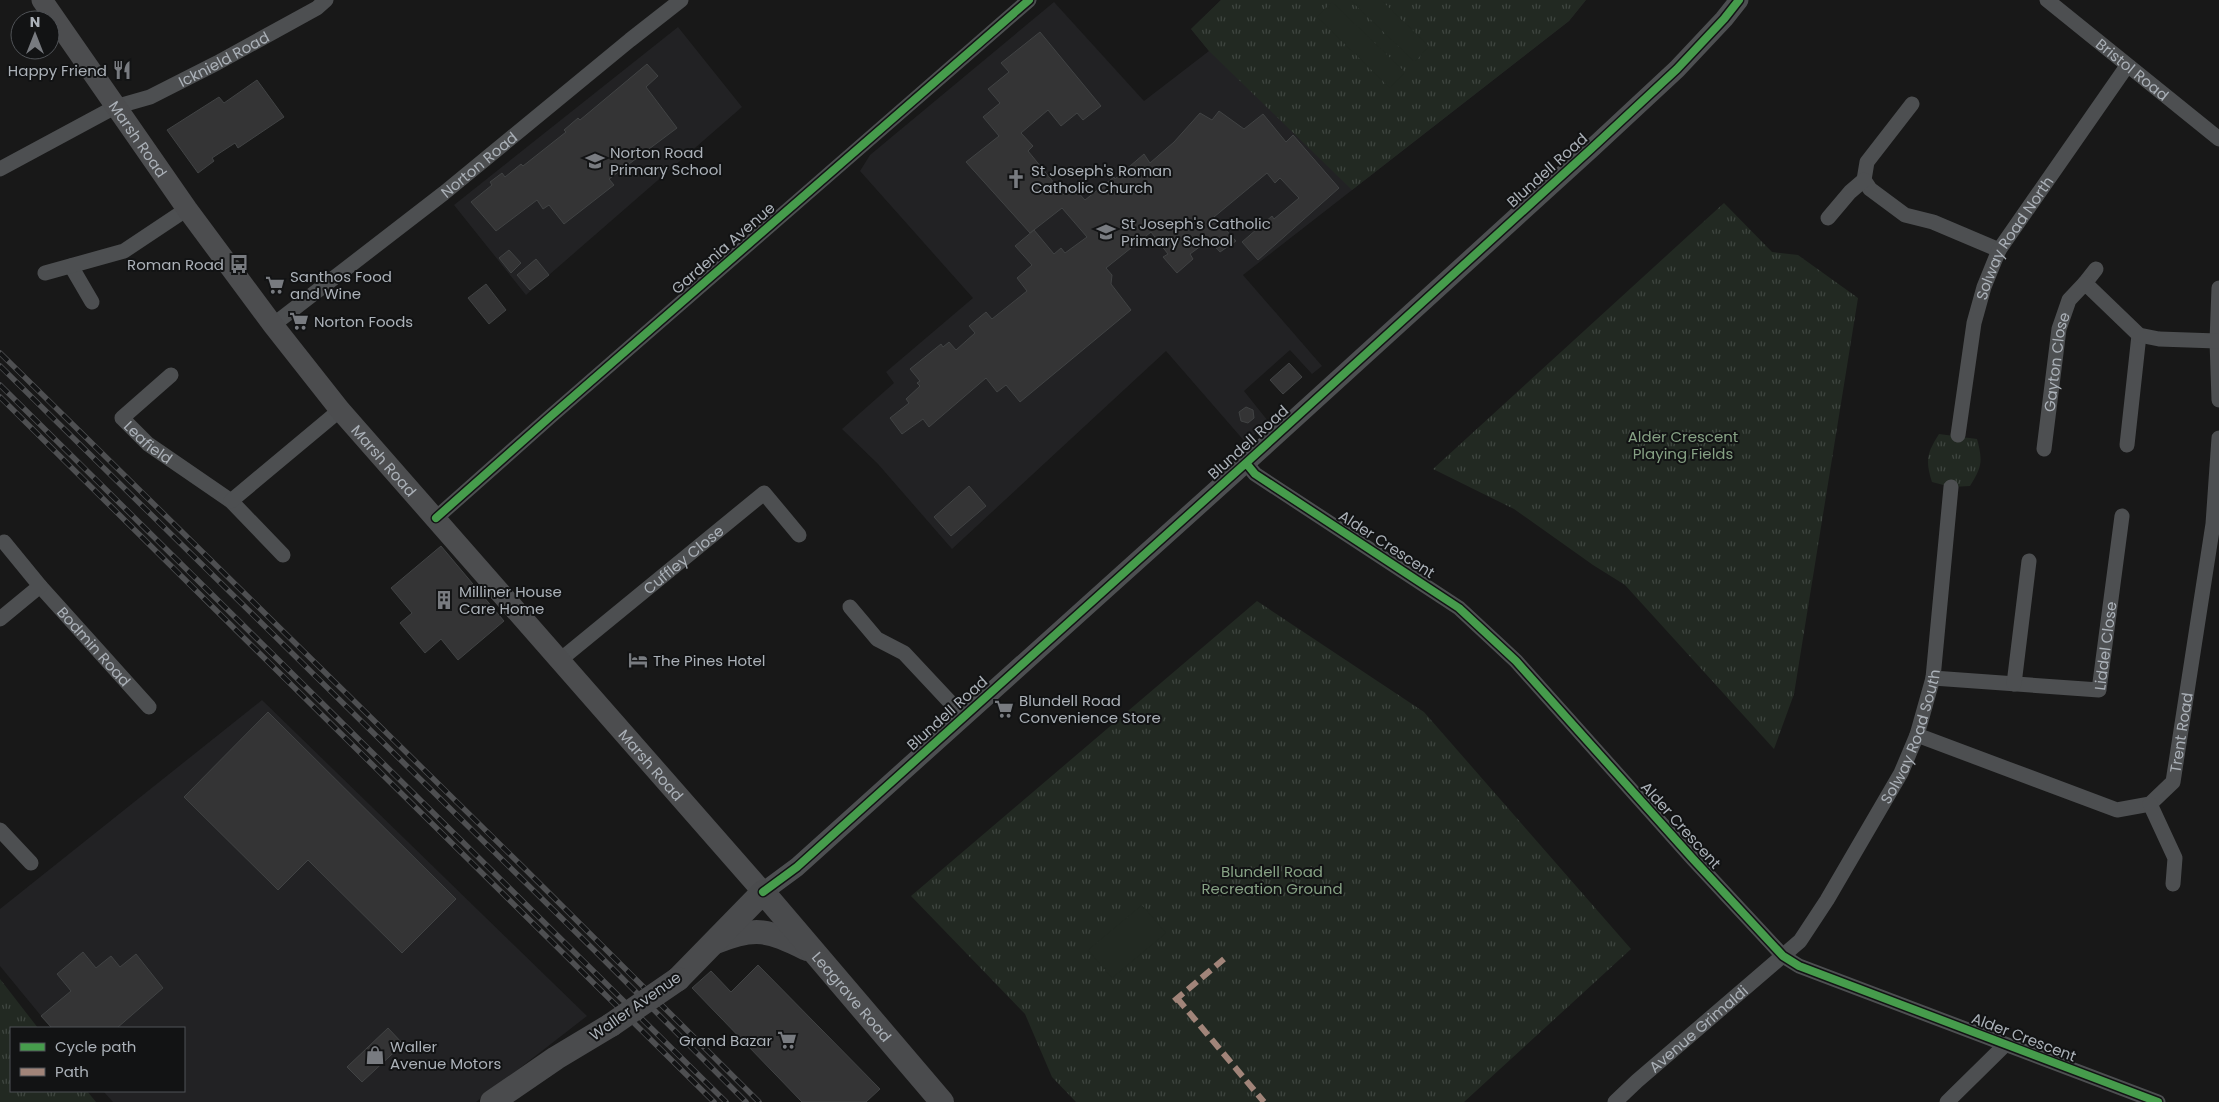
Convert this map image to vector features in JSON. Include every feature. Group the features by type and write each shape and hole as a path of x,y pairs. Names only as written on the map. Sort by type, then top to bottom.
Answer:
{"main road":[{"name":"Marsh Road","path":"42,0 187,209 273,325 340,410 763,892"},
{"name":"Waller Avenue","path":"492,1102 678,979 763,892"},
{"name":"Leagrave Road","path":"763,892 942,1102"},
{"path":"715,942 742,932 760,931 780,936 814,952"}],"street":[{"name":"Icknield Road","path":"115,107 159,93 317,8 326,0"},
{"name":"Norton Road","path":"273,325 444,193 681,0"},
{"name":"Gardenia Avenue","path":"436,518 557,410 1029,0"},
{"name":"Blundell Road","path":"763,892 797,867 1246,463 1677,70 1724,20 1739,0"},
{"name":"Bristol Road","path":"2047,0 2219,139"},
{"name":"Solway Road North","path":"1958,435 1974,323 1984,287 1999,250 2127,66"},
{"path":"1912,104 1867,162 1864,169 1864,180 1870,189 1906,215 1934,222 1999,250"},
{"path":"0,169 115,107"},
{"path":"1828,218 1850,192 1864,180"},
{"path":"45,273 124,251 187,209"},
{"path":"70,266 92,302"},
{"name":"Gayton Close","path":"2044,449 2059,329 2070,300 2096,269"},
{"path":"2085,283 2139,335 2159,340 2218,341"},
{"path":"2219,288 2219,400"},
{"path":"2127,446 2139,335"},
{"name":"Leafield","path":"170,375 122,418 148,444 231,501 283,555"},
{"path":"231,501 340,410"},
{"name":"Trent Road","path":"2150,804 2173,782 2213,524 2219,438"},
{"name":"Alder Crescent","path":"1246,463 1255,474 1459,608 1516,661 1783,956 1799,966 2158,1102"},
{"name":"Solway Road South","path":"1783,956 1800,941 1827,900 1901,773 1917,736 1933,678 1951,487"},
{"name":"Cuffley Close","path":"560,660 764,493 799,535"},
{"name":"Liddel Close","path":"1933,678 2099,690 2122,516"},
{"name":"Bodmin Road","path":"4,542 40,586 149,707"},
{"path":"2014,684 2029,561"},
{"path":"0,619 40,586"},
{"path":"850,607 877,639 904,653 963,716"},
{"path":"1917,736 2116,810 2150,804 2175,858 2173,884"},
{"path":"0,830 31,863"},
{"name":"Avenue Grimaldi","path":"1615,1102 1783,956"},
{"path":"1947,1102 2006,1045"}],"shaded area":[{"name":"St Joseph's Catholic Primary School","path":"1221,0 1586,0 1569,21 1243,275 1322,366 1312,374 1290,350 1244,391 1268,421 1246,443 1166,351 952,549 878,464 842,429 894,383 886,372 973,298 860,171 870,155 1054,2 1144,101 1209,51 1191,29"},
{"name":"Norton Road Primary School","path":"678,27 742,107 526,295 454,205"},
{"path":"262,700 587,1016 476,1102 113,1102 104,1092 185,1092 185,1027 50,1027 0,966 0,909"}],"green space":[{"path":"1221,0 1586,0 1569,21 1352,190 1209,51 1191,29"},
{"path":"1350,0 1381,0 1429,46 1415,62"},
{"path":"1332,2 1405,72 1390,88 1317,17"},
{"name":"Alder Crescent Playing Fields","path":"1724,203 1772,252 1798,255 1858,298 1794,694 1774,749 1625,585 1593,565 1514,509 1433,469"},
{"path":"1939,434 1977,439 1981,459 1977,474 1970,486 1951,487 1932,482 1928,468 1928,457"},
{"name":"Blundell Road Recreation Ground","path":"1257,601 1424,712 1631,949 1464,1102 1076,1102 1052,1077 1025,1014 911,896"},
{"path":"1142,905 1166,933 1112,978 1088,950"},
{"path":"0,979 37,1027 10,1027 10,1092 88,1092 96,1102 0,1102"}],"building":[{"path":"1040,32 1101,106 1083,120 1077,113 1061,126 1048,110 1021,133 1033,146 1028,151 1064,195 1073,187 1085,200 1114,177 1115,179 1144,154 1150,163 1174,142 1200,113 1212,120 1219,111 1244,129 1263,114 1286,142 1293,135 1339,188 1258,260 1242,242 1272,216 1274,219 1299,198 1280,178 1275,183 1267,173 1214,217 1236,241 1220,252 1209,240 1190,254 1193,259 1177,273 1163,257 1168,254 1151,232 1106,268 1112,275 1111,284 1131,310 1020,402 1006,385 997,392 986,378 929,427 923,419 902,434 890,418 909,403 906,399 920,386 917,383 920,381 910,369 941,344 943,347 949,342 956,350 975,333 969,326 986,312 992,319 1027,291 1017,278 1032,265 1015,246 1034,230 1054,254 1061,248 1065,253 1087,237 1062,208 1030,233 966,162 999,136 983,117 1000,103 988,89 1009,72 1001,63"},
{"path":"647,64 658,76 646,87 677,128 609,179 614,185 564,224 549,205 543,209 537,200 496,231 471,202 492,185 490,182 502,173 505,177 521,164 523,166 566,132 564,130 578,118 580,120"},
{"path":"257,80 284,117 238,148 235,143 212,158 214,161 198,173 167,130 219,97 224,103"},
{"path":"509,250 521,263 511,273 499,258"},
{"path":"536,259 549,275 530,290 517,275"},
{"path":"486,284 506,310 489,324 468,298"},
{"path":"1289,363 1302,377 1283,394 1270,380"},
{"path":"1246,407 1253,410 1254,418 1248,423 1241,421 1239,412"},
{"path":"969,486 986,506 951,536 934,517"},
{"name":"Milliner House Care Home","path":"441,546 504,621 458,660 441,639 425,653 400,623 412,613 391,588"},
{"path":"268,712 456,899 402,953 308,860 278,890 184,797"},
{"path":"83,952 96,968 111,956 120,967 136,954 163,988 118,1027 51,1027 41,1016 71,991 57,974"},
{"name":"Grand Bazar","path":"758,965 880,1089 866,1102 802,1102 692,988 711,971 731,992"},
{"name":"Waller Avenue Motors","path":"388,1028 403,1044 362,1082 347,1067"}],"railway":[{"path":"0,353 759,1102"},
{"path":"0,366 746,1102"},
{"path":"0,385 726,1102"},
{"path":"0,397 714,1102"}],"marked path":[{"path":"1174,1001 1224,959"},
{"path":"1177,998 1264,1102"}],"cycle path":[{"path":"436,518 1029,0"},
{"path":"763,892 797,867 1246,463 1591,149 1677,69 1724,19 1739,0"},
{"path":"1246,463 1255,474 1459,608 1516,661 1693,859 1783,956 1799,966 2158,1102"}],"place":[{"name":"Happy Friend","path":"122,70"},
{"name":"Norton Road Primary School","path":"595,161"},
{"name":"St Joseph's Roman Catholic Church","path":"1016,179"},
{"name":"St Joseph's Catholic Primary School","path":"1106,232"},
{"name":"Roman Road","path":"239,264"},
{"name":"Santhos Food and Wine","path":"275,285"},
{"name":"Norton Foods","path":"299,321"},
{"name":"Milliner House Care Home","path":"444,600"},
{"name":"The Pines Hotel","path":"638,660"},
{"name":"Blundell Road Convenience Store","path":"1004,709"},
{"name":"Grand Bazar","path":"787,1040"},
{"name":"Waller Avenue Motors","path":"375,1055"}]}
